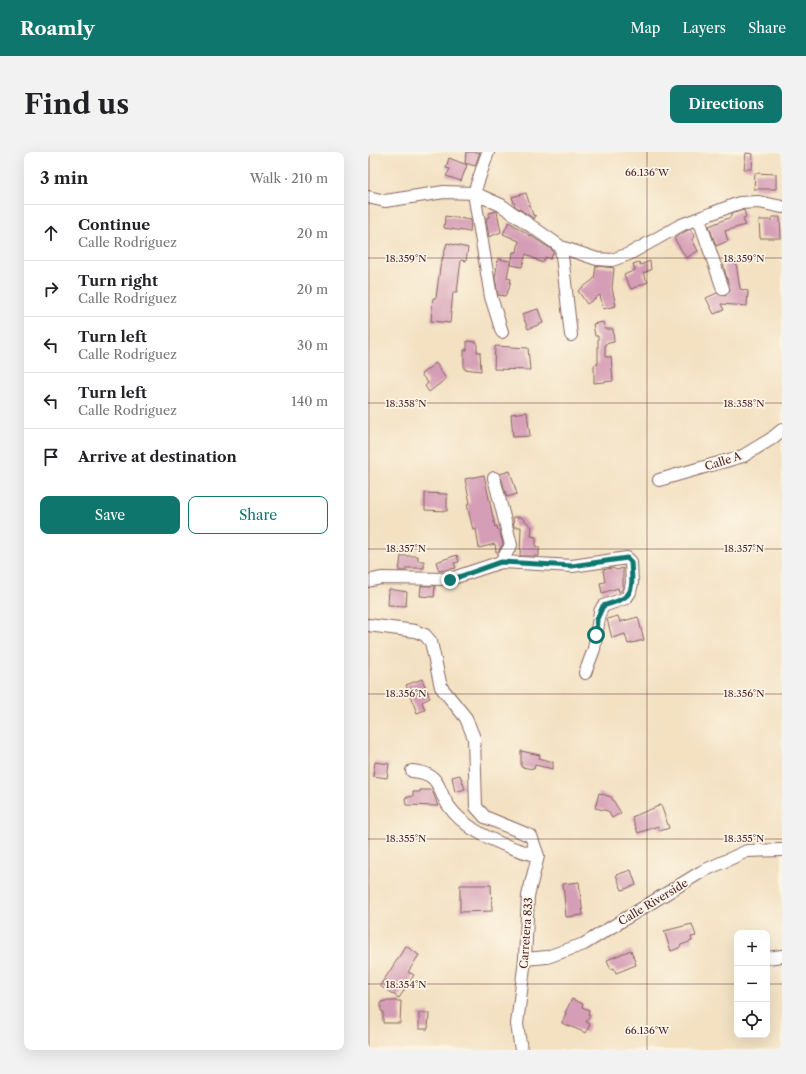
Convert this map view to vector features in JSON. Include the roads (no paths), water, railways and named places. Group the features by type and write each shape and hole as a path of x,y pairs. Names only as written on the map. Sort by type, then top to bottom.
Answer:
{"street":[{"path":"488,152 474,193 491,297 502,332"},
{"path":"368,197 385,201 444,192 474,193 501,205 560,247 597,260 612,260 629,254 681,225 739,203 759,202 782,206"},
{"path":"699,219 723,289"},
{"path":"560,247 571,335"},
{"name":"Calle A","path":"659,480 743,456 771,439 782,430"},
{"path":"494,478 511,545 501,562"},
{"path":"368,581 381,578 450,580 501,562 572,566 627,558 631,562 632,583 630,592 626,598 603,606 600,612 594,649 585,672"},
{"path":"368,625 415,631 426,635 431,642 441,687 466,718 474,738 476,807 485,817 531,836 538,856"},
{"path":"412,771 425,772 436,780 450,808 473,829 510,848 538,856"},
{"name":"Calle Riverside","path":"525,959 547,957 584,944 702,872 747,851 782,850"},
{"name":"Carretera 833","path":"521,1050 517,1024 525,959 528,896 538,856"},
{"path":"770,958 782,956"}]}
